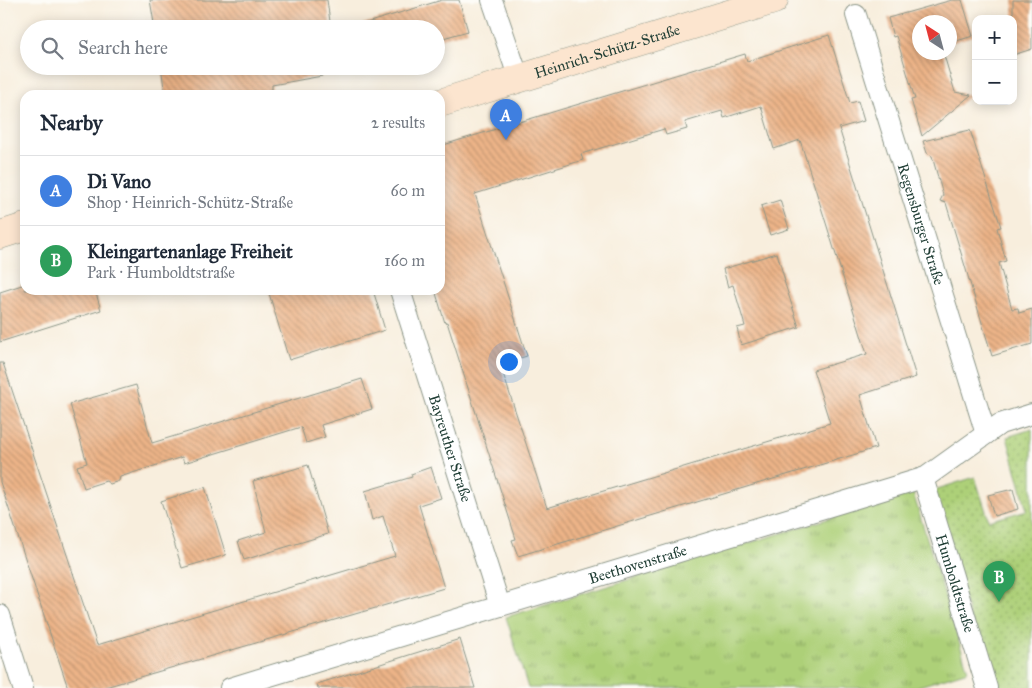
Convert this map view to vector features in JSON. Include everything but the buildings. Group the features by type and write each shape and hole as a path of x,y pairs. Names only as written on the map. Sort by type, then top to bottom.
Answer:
{"main road":[{"name":"Heinrich-Schütz-Straße","path":"445,101 774,0"},
{"path":"0,235 20,229"}],"street":[{"path":"492,0 519,78"},
{"name":"Regensburger Straße","path":"856,15 986,434"},
{"name":"Bayreuther Straße","path":"402,295 500,606"},
{"name":"Beethovenstraße","path":"230,688 923,478 1000,424 1032,414"},
{"name":"Humboldtstraße","path":"923,478 987,688"},
{"path":"0,614 23,688"}],"green space":[{"path":"1032,429 1032,688 972,688 990,682 931,491 975,477 989,521 1027,510 1007,437"},
{"path":"913,493 968,671 913,688 528,688 506,617"}],"place":[{"name":"Di Vano","path":"506,140"},
{"name":"Kleingartenanlage Freiheit","path":"999,602"}]}
